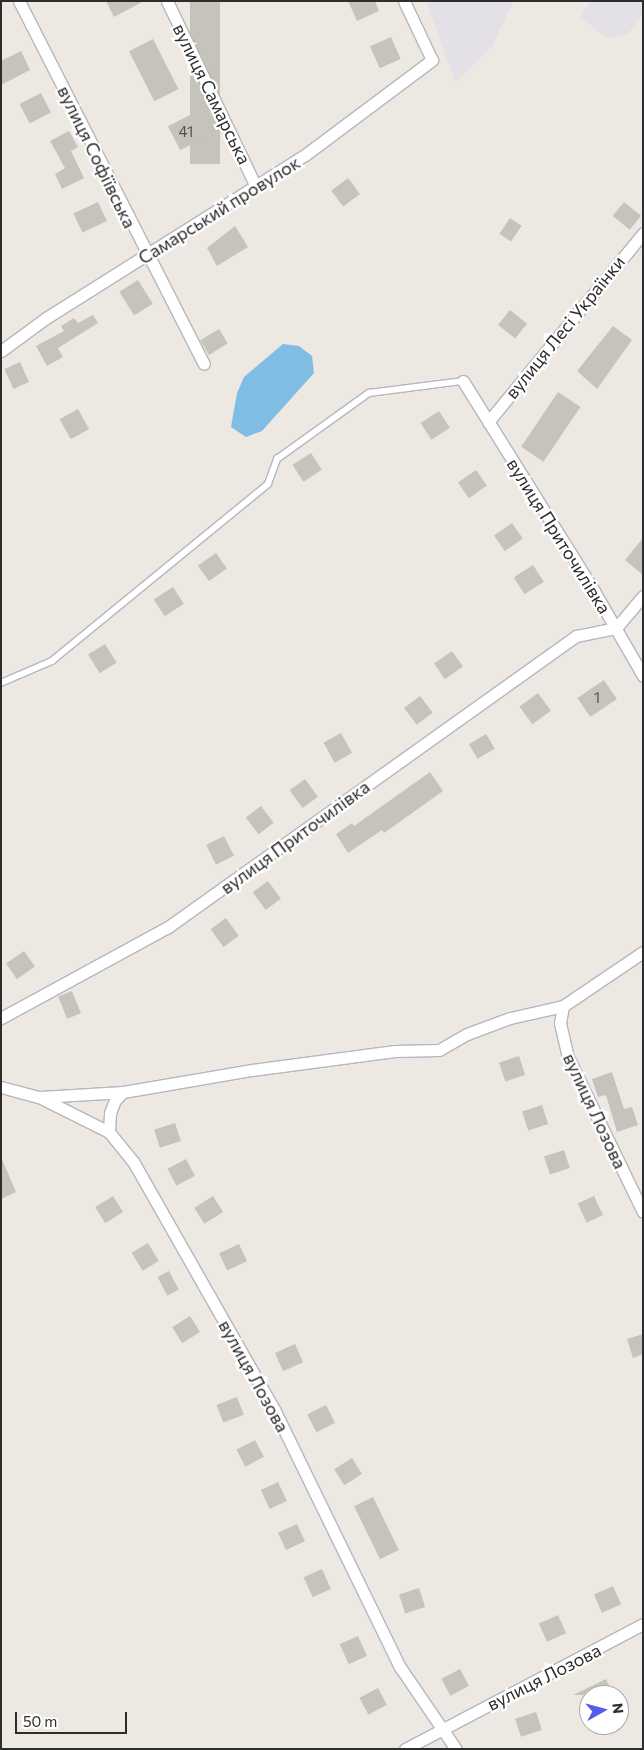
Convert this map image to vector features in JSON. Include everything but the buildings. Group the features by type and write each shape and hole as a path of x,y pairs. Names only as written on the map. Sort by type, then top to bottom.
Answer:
{"street":[{"name":"вулиця Софіївська","path":"19,1 146,256 204,364"},
{"name":"вулиця Самарська","path":"167,1 256,187"},
{"name":"Самарський провулок","path":"1,351 46,318 305,155 432,60 404,1"},
{"name":"вулиця Лесі Українки","path":"488,422 643,233"},
{"name":"вулиця Приточилівка","path":"1,1018 168,927 576,636 616,628 462,382"},
{"path":"643,596 616,628 643,676"},
{"path":"39,1097 123,1092 252,1070 395,1051 439,1050 468,1034 510,1018 563,1006 643,952"},
{"name":"вулиця Лозова","path":"563,1006 560,1023 568,1057 643,1212"},
{"name":"вулиця Лозова","path":"1,1087 39,1097 109,1132 134,1164 275,1411 400,1667 456,1749"},
{"path":"109,1132 110,1113 115,1100 123,1092"},
{"name":"вулиця Лозова","path":"405,1749 643,1624"}],"lane":[{"name":"вулиця Приточилівка","path":"1,683 52,661 268,484 276,459 369,393 462,382"}],"shaded area":[{"path":"426,1 514,1 491,48 455,82"},
{"path":"590,1 643,1 643,14 628,34 608,38 580,18"}],"water":[{"path":"283,344 299,346 312,356 314,373 262,431 246,437 231,427 237,393 244,377"}]}
